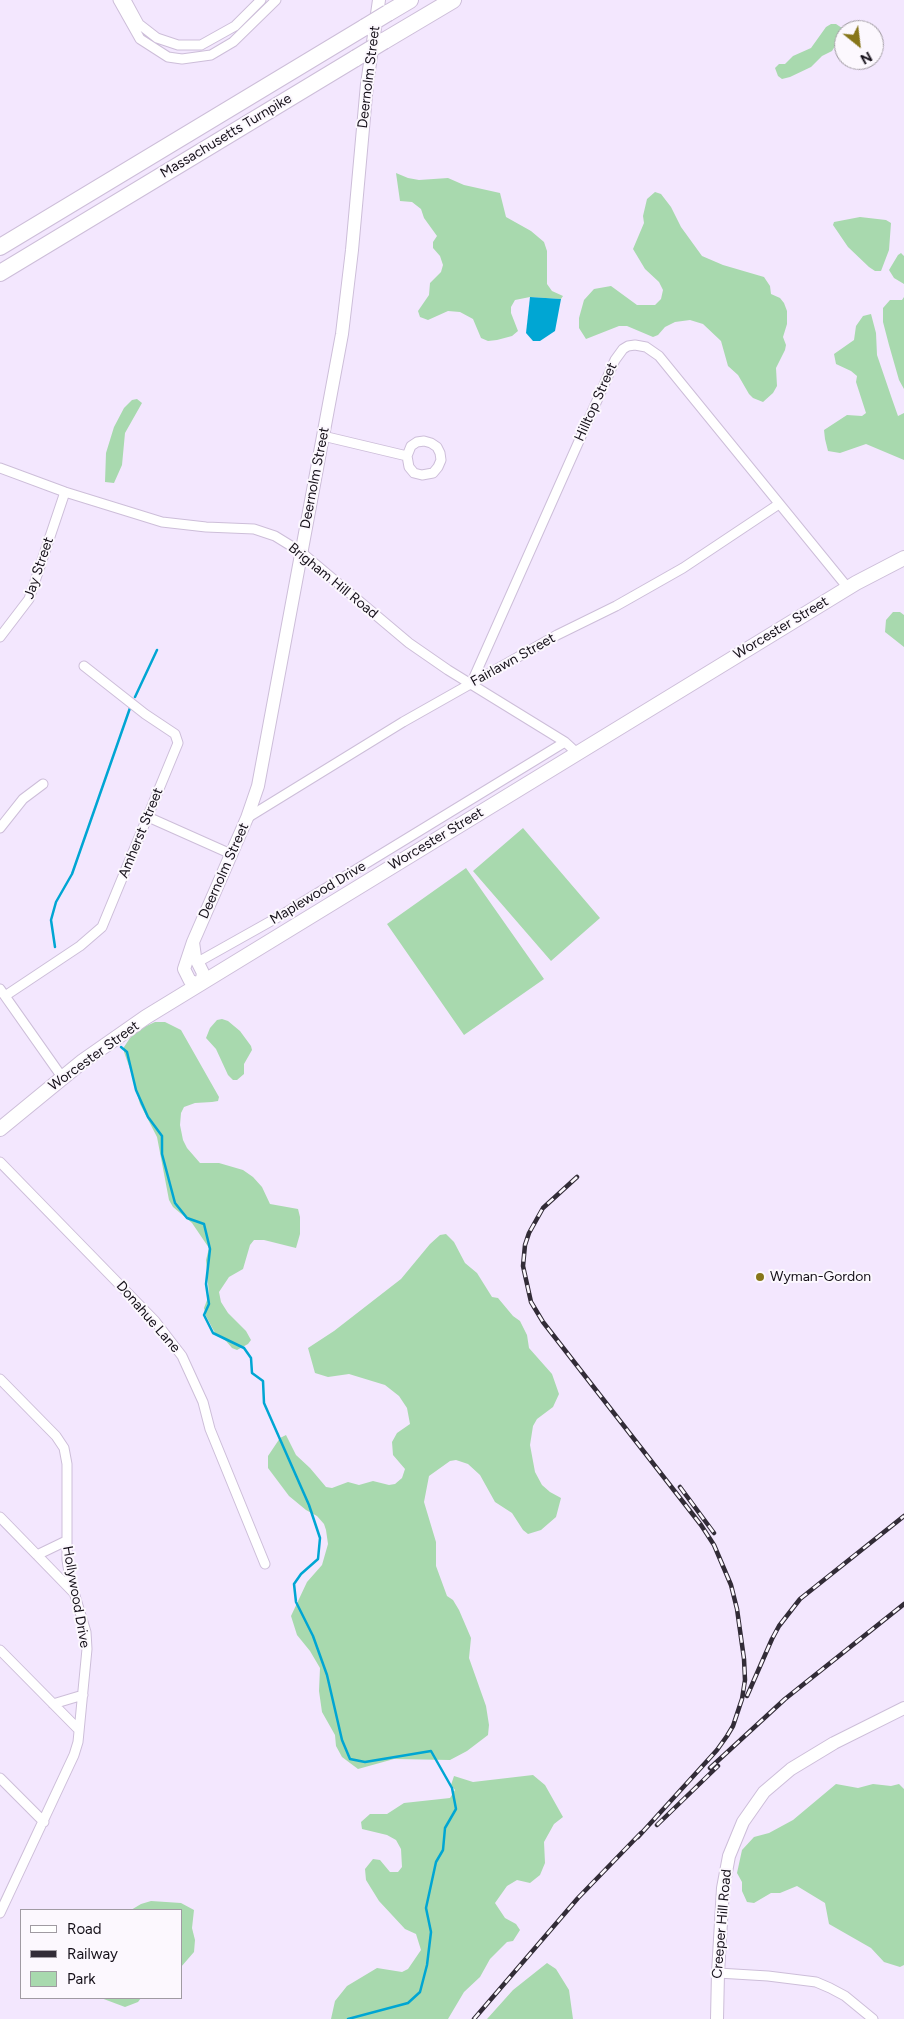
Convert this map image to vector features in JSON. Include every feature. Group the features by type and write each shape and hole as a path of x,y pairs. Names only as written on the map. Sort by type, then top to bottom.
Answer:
{"highway":[{"name":"Massachusetts Turnpike","path":"0,248 364,27 383,7 410,0"},
{"name":"Massachusetts Turnpike","path":"0,273 453,0"}],"main road":[{"name":"Worcester Street","path":"0,1129 62,1077 123,1032 848,588 884,567 904,558"}],"street":[{"path":"118,0 140,39 168,57 182,59 211,55 233,42 276,0"},
{"path":"126,0 139,24 157,38 178,45 201,45 235,26 260,0"},
{"name":"Deernolm Street","path":"202,984 190,981 184,969 193,942 247,818 261,771 342,334 353,241 367,84 383,7"},
{"name":"Hilltop Street","path":"471,684 615,360 623,349 635,345 655,352 848,588"},
{"path":"323,436 407,456"},
{"name":"Brigham Hill Road","path":"0,468 65,492 162,522 199,527 260,530 275,536 301,552 404,639 471,684 565,742 577,753"},
{"name":"Jay Street","path":"0,637 24,608 30,596 65,492"},
{"name":"Fairlawn Street","path":"247,818 404,722 557,635 616,606 683,568 779,504"},
{"path":"0,621 10,625"},
{"name":"Amherst Street","path":"2,992 80,946 102,928 178,743 178,738 84,666"},
{"name":"Maplewood Drive","path":"198,962 280,916 565,742"},
{"path":"0,828 23,799 43,784"},
{"path":"148,817 231,854"},
{"path":"193,942 203,974 202,984"},
{"path":"2,992 62,1077"},
{"name":"Donahue Lane","path":"0,1162 155,1321 182,1356 202,1402 210,1428 265,1564"},
{"name":"Hollywood Drive","path":"0,1379 56,1436 64,1448 67,1464 66,1541 68,1566 87,1640 79,1730 72,1761 1,1908"},
{"path":"0,1517 74,1594"},
{"path":"37,1555 66,1541"},
{"path":"0,1650 79,1730"},
{"path":"53,1704 82,1695"},
{"name":"Creeper Hill Road","path":"717,2019 724,1880 731,1848 745,1817 772,1784 796,1766 834,1743 904,1708"},
{"path":"0,1778 44,1822"},
{"path":"718,1973 768,1976 816,1982 845,1996 873,2019"}],"green space":[{"path":"834,24 834,48 832,51 822,56 811,67 790,77 782,79 778,76 775,68 779,64 785,64 793,56 811,48 826,27"},
{"path":"396,173 419,180 448,178 464,185 500,193 506,217 531,231 544,242 547,251 547,284 552,291 563,296 561,299 530,297 515,300 511,307 511,313 518,331 512,336 497,340 488,341 481,338 473,319 460,312 448,311 428,320 420,317 418,311 429,295 430,283 441,272 443,265 440,256 433,248 433,242 437,236 424,218 421,209 412,202 400,201"},
{"path":"655,192 661,194 671,207 681,227 702,256 723,265 764,277 770,286 771,294 780,298 784,303 787,311 787,324 783,337 786,345 785,350 776,368 777,386 773,393 763,402 749,394 738,375 728,366 721,341 703,324 690,320 675,322 665,327 658,335 653,337 627,326 619,326 586,339 579,328 579,318 584,300 594,289 611,286 637,305 655,305 661,299 663,290 659,282 645,269 633,249 644,223 643,216 647,199"},
{"path":"860,217 886,220 891,223 889,250 881,271 875,271 869,267 848,247 833,225 834,222"},
{"path":"901,253 904,256 904,284 894,278 889,270"},
{"path":"904,297 904,389 899,380 883,322 883,308 890,300 902,300"},
{"path":"871,314 876,333 877,355 898,416 904,413 904,460 866,444 840,453 828,451 825,439 824,430 847,415 862,416 866,413 856,382 857,376 836,364 834,354 854,340 856,326 863,316"},
{"path":"137,399 142,403 125,433 122,465 114,483 105,482 106,453 114,427 124,408 132,400"},
{"path":"893,612 900,612 904,615 904,647 885,632 886,620"},
{"path":"523,828 600,918 551,961 473,871"},
{"path":"466,868 544,979 464,1035 387,924"},
{"path":"217,1020 228,1021 240,1031 252,1050 244,1064 244,1074 237,1080 233,1080 228,1075 216,1049 206,1038 210,1028"},
{"path":"155,1022 165,1022 181,1030 219,1097 218,1101 195,1103 184,1107 181,1113 180,1125 187,1148 200,1163 219,1163 243,1170 262,1187 270,1204 298,1209 300,1217 300,1234 296,1248 264,1240 254,1240 250,1245 243,1269 229,1277 219,1292 221,1302 228,1313 246,1331 251,1340 248,1344 237,1350 215,1333 206,1316 204,1308 209,1295 206,1260 209,1248 192,1223 173,1207 169,1200 157,1137 140,1104 124,1052 124,1047 130,1038 142,1028"},
{"path":"446,1234 454,1242 465,1263 477,1273 492,1297 498,1298 513,1316 520,1321 527,1335 529,1348 552,1374 559,1394 553,1407 537,1419 533,1426 530,1445 535,1472 542,1485 561,1498 556,1517 541,1530 528,1534 523,1530 512,1513 495,1502 480,1475 468,1464 456,1460 450,1461 429,1476 424,1502 436,1542 436,1566 447,1596 453,1600 459,1610 471,1638 469,1658 486,1706 489,1725 488,1735 467,1751 450,1760 394,1759 358,1769 342,1757 336,1746 335,1735 322,1712 319,1691 320,1668 310,1651 297,1635 291,1616 307,1582 322,1565 328,1544 326,1530 324,1524 317,1516 306,1510 289,1496 268,1468 268,1456 280,1438 286,1435 296,1455 326,1487 332,1488 348,1482 359,1485 373,1481 389,1485 395,1484 402,1478 405,1469 393,1455 392,1442 397,1433 410,1424 407,1408 399,1396 385,1385 349,1374 328,1377 315,1373 308,1348 334,1331 401,1279 430,1244 440,1235"},
{"path":"533,1775 545,1785 563,1817 554,1824 544,1842 545,1863 540,1875 530,1883 517,1880 507,1886 495,1903 505,1918 516,1924 520,1930 513,1941 507,1942 490,1959 480,1977 464,1992 448,2019 331,2019 335,2001 347,1986 377,1968 402,1972 408,1969 421,1950 416,1934 405,1929 379,1901 366,1880 365,1869 373,1859 380,1860 390,1872 398,1872 402,1867 401,1849 396,1840 387,1835 362,1829 361,1822 370,1814 387,1814 404,1803 450,1798 455,1790 451,1785 454,1776 473,1782"},
{"path":"836,1784 858,1788 873,1784 891,1786 899,1784 904,1789 904,1965 900,1967 884,1962 871,1948 829,1924 825,1903 797,1886 780,1893 771,1893 754,1903 747,1902 742,1891 742,1882 737,1873 742,1850 754,1837 769,1833 793,1820"},
{"path":"151,1901 181,1903 194,1910 192,1928 195,1940 194,1952 182,1966 182,1909 133,1909"},
{"path":"547,1963 556,1969 569,1990 573,2019 487,2019 513,1990"},
{"path":"104,1999 140,1999 138,2002 125,2007"}],"water":[{"path":"530,297 561,299 555,331 540,341 533,341 526,333"}],"waterway":[{"path":"135,697 157,650"},
{"path":"55,947 51,920 56,902 72,874 130,708"},
{"path":"121,1047 127,1052 136,1090 148,1117 162,1136 162,1154 175,1203 187,1218 204,1224 210,1249 206,1284 209,1304 204,1315 213,1333 244,1348 251,1358 252,1373 263,1381 264,1403 309,1505 320,1538 318,1559 301,1574 294,1584 296,1602 313,1636 327,1675 342,1740 350,1759 365,1762 431,1751 452,1788 456,1809 445,1828 443,1850 436,1862 426,1908 431,1932 427,1965 420,1992 408,2003 348,2019"}],"railway":[{"path":"577,1177 543,1208 529,1233 525,1245 523,1266 531,1302 543,1322 701,1525 714,1545 731,1585 737,1609 744,1659 745,1680 742,1699 733,1726 717,1750 638,1837"},
{"path":"680,1487 714,1533"},
{"path":"747,1696 779,1626 800,1599 904,1516"},
{"path":"710,1768 785,1699 904,1604"},
{"path":"657,1825 718,1766"},
{"path":"474,2019 578,1898 641,1833"}],"place":[{"name":"Wyman-Gordon","path":"760,1277"}]}
